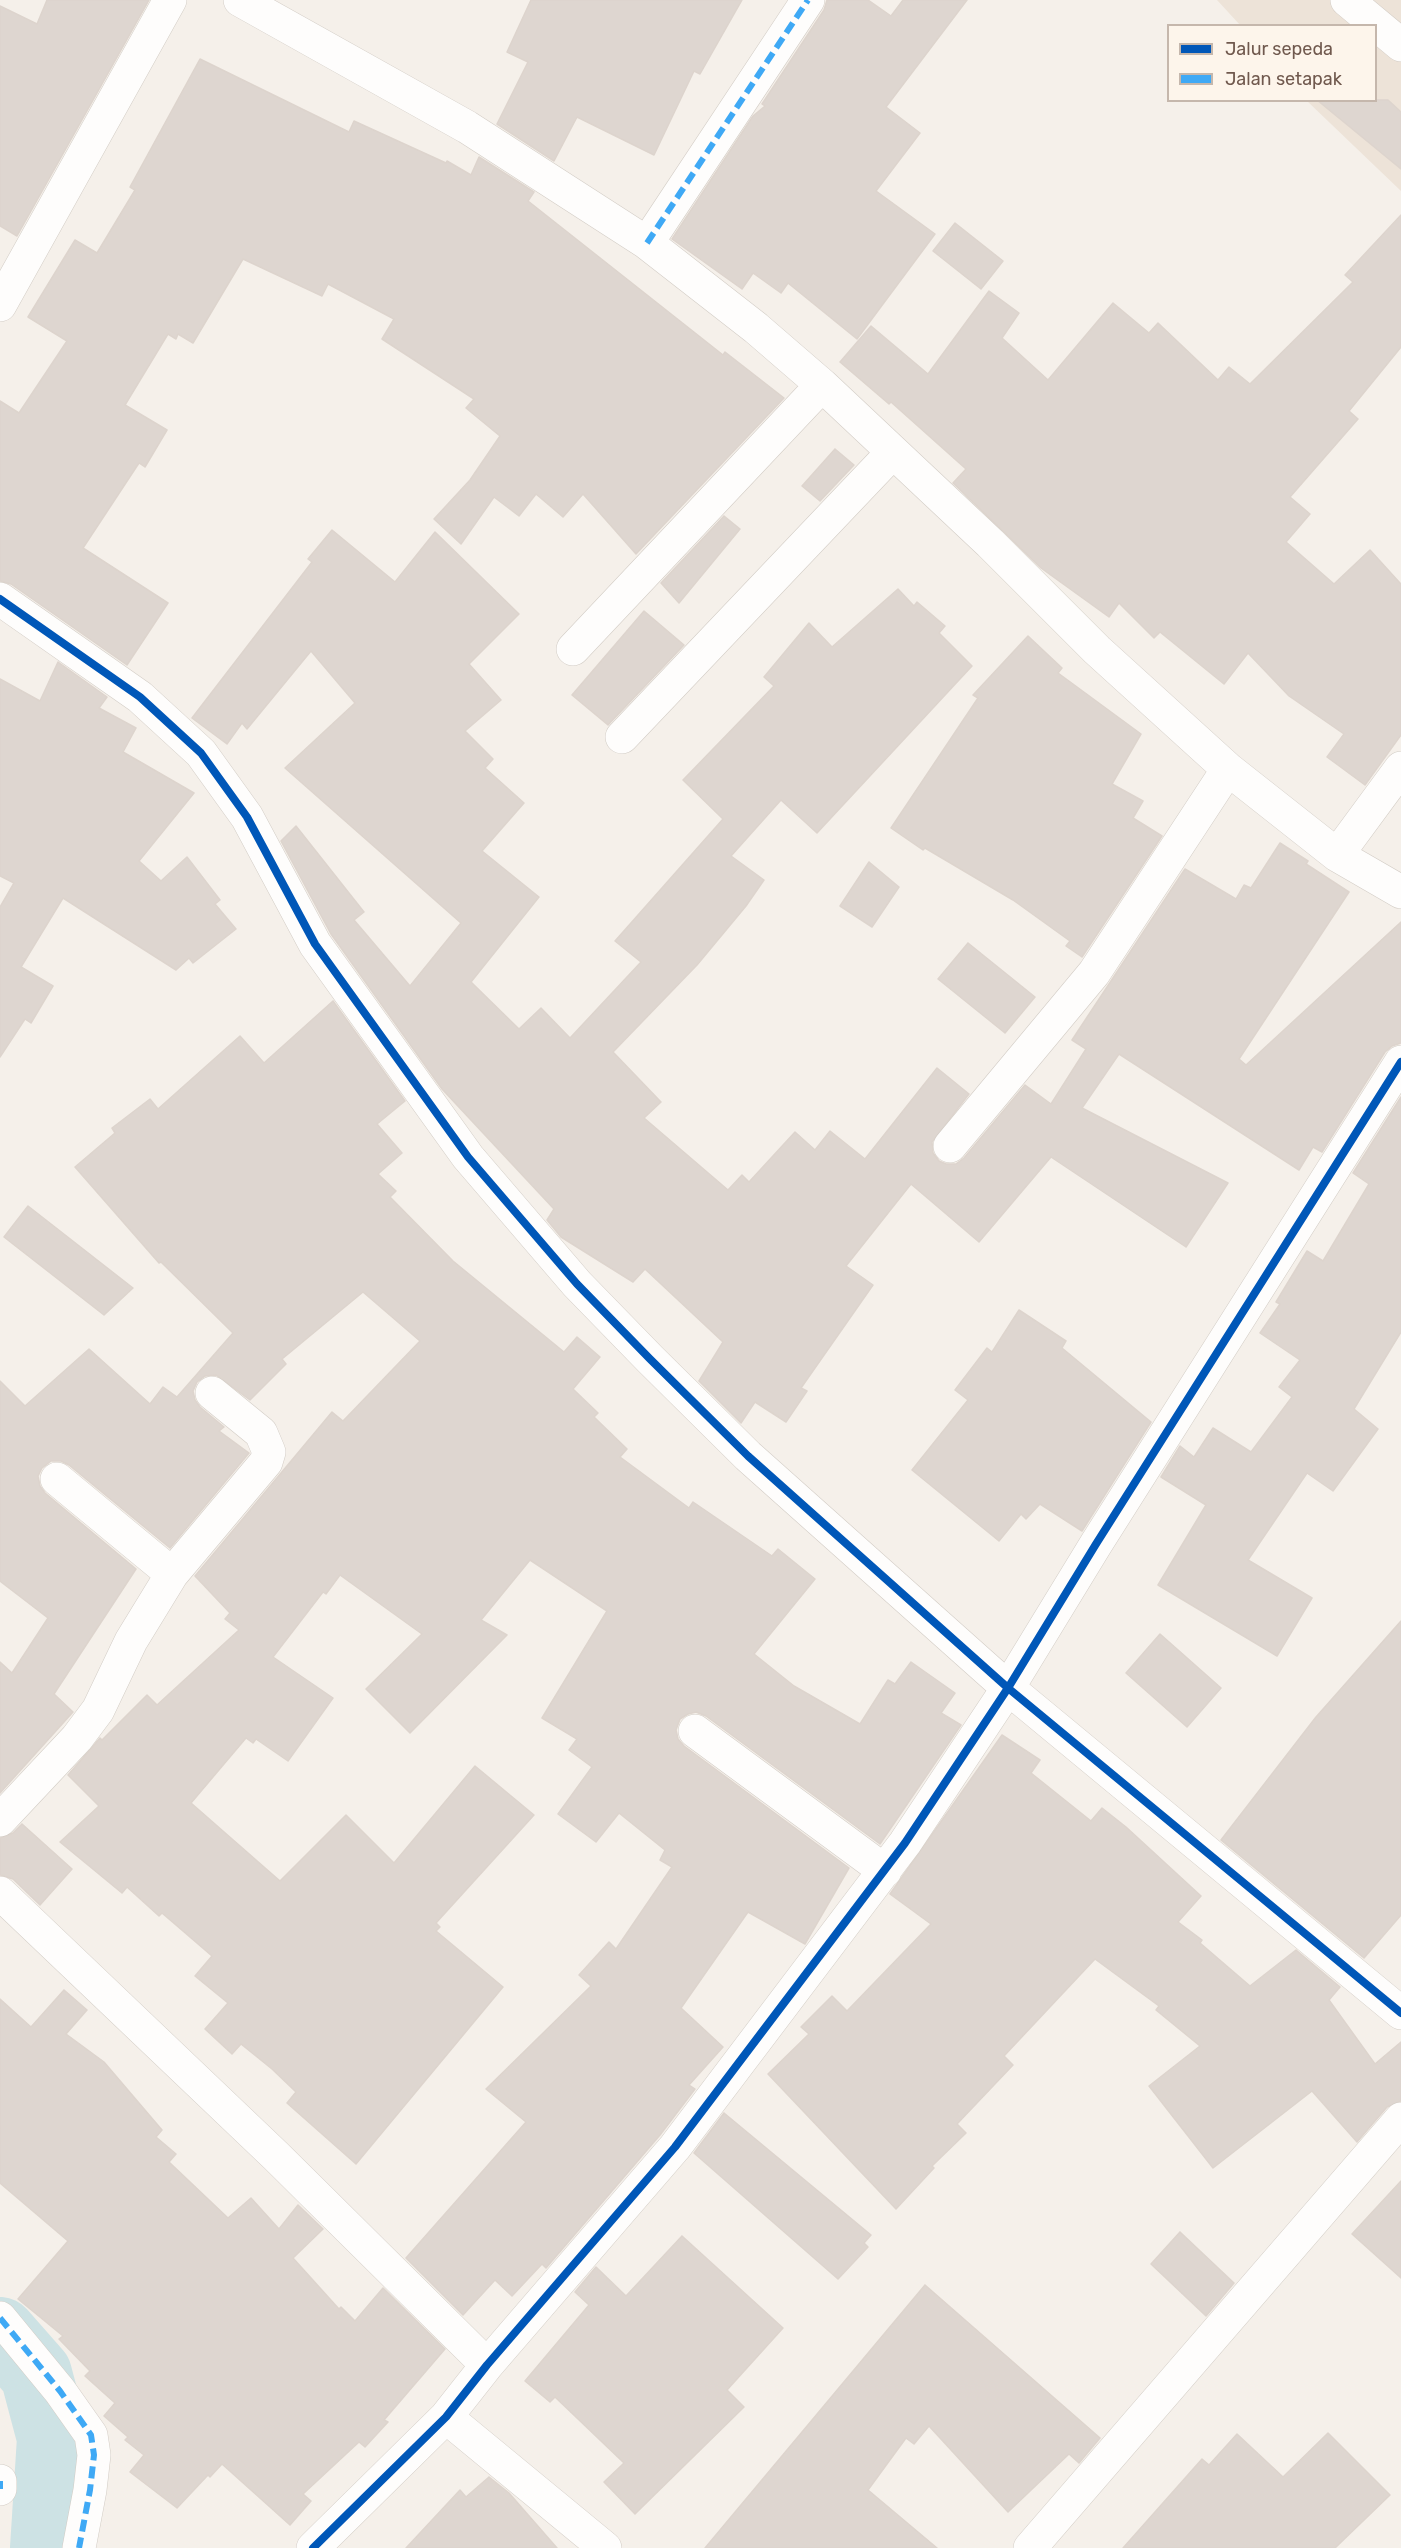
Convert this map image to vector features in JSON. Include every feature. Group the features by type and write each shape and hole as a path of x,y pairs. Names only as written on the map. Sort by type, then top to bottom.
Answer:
{"street":[{"path":"0,304 170,0"},
{"path":"240,0 467,127 647,243 756,328 822,385 990,543 1097,650 1228,769 1337,855 1401,892"},
{"path":"647,243 808,0"},
{"path":"1347,0 1376,24"},
{"path":"1377,25 1401,45"},
{"path":"573,649 822,385"},
{"path":"622,737 893,452"},
{"path":"0,598 140,697 201,753 247,817 315,944 468,1157 585,1292 740,1448 1008,1688 1401,2013"},
{"path":"1337,855 1401,768"},
{"path":"950,1146 1094,973 1228,769"},
{"path":"313,2548 446,2417 487,2365 675,2147 885,1871 1008,1688 1108,1524 1401,1062"},
{"path":"0,1820 77,1738 98,1710 132,1641 172,1574 266,1462 269,1452 261,1433 212,1393"},
{"path":"57,1479 172,1574"},
{"path":"695,1731 885,1871"},
{"path":"0,1893 276,2156 487,2365"},
{"path":"1030,2548 1401,2119"},
{"path":"0,2318 60,2391 91,2435 94,2455 79,2548"},
{"path":"446,2417 605,2548"},
{"path":"0,2481 0,2489"}],"shaded area":[{"path":"1217,0 1401,0 1401,191 1308,102 1377,102 1377,24 1239,24"}],"building":[{"path":"47,0 149,0 17,236 0,226 0,6 37,24"},
{"path":"531,0 742,0 700,74 694,71 654,155 577,117 554,161 497,124 528,62 507,52"},
{"path":"827,0 868,0 891,16 903,0 967,0 886,107 920,133 876,191 935,234 857,339 788,283 781,293 753,273 742,289 672,239 753,116 765,106 762,104 824,10"},
{"path":"200,59 349,132 354,121 446,163 447,161 471,175 479,157 534,192 528,201 723,355 725,352 784,398 636,554 583,494 563,517 536,494 519,516 494,497 461,544 434,519 470,480 500,436 466,408 474,399 382,339 394,319 328,284 322,296 243,259 193,343 178,334 176,339 168,334 125,405 167,430 145,467 139,463 83,548 168,603 127,665 11,584 0,581 0,401 19,413 67,341 28,317 75,240 97,253 135,190 130,187"},
{"path":"1388,100 1401,112 1401,169 1319,102"},
{"path":"1401,215 1401,347 1349,411 1358,419 1290,497 1310,514 1286,542 1334,584 1370,550 1401,584 1401,735 1365,785 1327,757 1344,734 1289,696 1248,653 1224,684 1160,632 1154,638 1119,603 1109,617 1041,568 953,483 966,469 891,402 889,404 840,362 871,326 928,374 989,291 1019,313 1002,338 1048,380 1113,303 1149,333 1158,323 1218,380 1229,367 1250,384 1353,282 1345,275"},
{"path":"955,223 1003,261 981,289 933,251"},
{"path":"835,449 854,465 820,501 802,486"},
{"path":"724,516 740,529 679,603 661,583"},
{"path":"332,530 395,582 435,532 519,614 469,664 501,700 465,731 493,759 485,768 524,803 482,851 539,897 471,982 519,1029 541,1008 570,1038 641,962 615,941 723,819 683,780 774,686 764,677 809,623 832,647 898,589 914,606 917,602 945,626 939,633 972,666 817,833 781,800 731,856 764,880 746,906 697,965 613,1052 661,1102 644,1118 728,1190 742,1175 749,1182 795,1132 815,1150 830,1131 865,1159 937,1068 969,1094 932,1142 933,1153 939,1161 956,1164 964,1158 1025,1085 1051,1104 1086,1049 1072,1040 1185,869 1236,899 1244,885 1251,888 1280,843 1308,861 1306,864 1349,892 1239,1059 1246,1065 1401,922 1401,1043 1385,1052 1322,1152 1313,1147 1299,1170 1119,1054 1082,1108 1228,1183 1186,1247 1051,1157 979,1242 911,1184 846,1266 873,1285 801,1388 807,1391 786,1422 755,1402 741,1423 699,1381 723,1342 645,1269 633,1282 561,1237 547,1220 554,1209 442,1089 331,934 281,841 296,826 364,912 354,920 410,986 461,923 285,768 355,703 311,651 247,729 242,723 227,744 192,718 312,562 308,559"},
{"path":"644,611 684,645 608,725 572,695"},
{"path":"1028,636 1062,668 1058,673 1141,734 1112,784 1143,801 1133,818 1162,836 1082,957 1066,946 1070,941 1013,900 925,848 923,850 891,828 978,698 973,695"},
{"path":"58,662 107,697 99,708 136,728 123,752 194,793 139,861 161,881 187,857 220,900 215,904 236,929 193,963 189,958 176,970 63,898 21,967 53,986 31,1023 25,1019 0,1057 0,907 14,883 0,876 0,679 40,701"},
{"path":"869,862 899,887 872,927 840,906"},
{"path":"968,943 1035,997 1005,1033 938,979"},
{"path":"333,1001 405,1101 377,1124 402,1153 378,1174 396,1191 390,1197 453,1261 564,1352 577,1337 600,1357 573,1389 598,1413 594,1417 627,1449 620,1457 689,1508 693,1502 772,1556 778,1549 815,1579 754,1654 794,1686 860,1724 888,1680 895,1684 911,1662 955,1693 941,1713 961,1725 880,1844 706,1716 696,1712 680,1719 676,1730 678,1739 684,1746 849,1868 805,1944 748,1912 681,2008 723,2047 689,2085 695,2089 660,2135 546,2268 542,2264 512,2296 495,2280 463,2315 406,2258 526,2122 486,2089 591,1986 579,1975 609,1942 616,1949 672,1867 660,1860 665,1850 619,1813 596,1842 558,1814 592,1767 569,1750 577,1739 542,1718 607,1611 530,1560 481,1620 507,1635 410,1733 366,1689 422,1634 340,1575 326,1594 323,1592 273,1657 333,1698 288,1761 256,1739 253,1743 246,1738 191,1803 280,1881 346,1815 394,1863 475,1766 534,1815 436,1923 440,1927 436,1931 503,1987 356,2164 287,2103 296,2092 272,2069 241,2044 232,2054 205,2029 228,2003 195,1976 212,1956 162,1913 159,1916 127,1887 122,1893 60,1842 99,1806 68,1775 100,1738 102,1740 147,1695 157,1705 239,1630 225,1619 230,1613 195,1576 332,1412 343,1421 420,1341 363,1292 282,1359 286,1364 250,1400 216,1375 205,1376 197,1382 193,1391 200,1407 224,1427 219,1431 249,1453 170,1548 69,1465 61,1461 51,1461 42,1468 38,1476 40,1486 45,1493 136,1569 54,1694 73,1712 0,1793 0,1662 12,1673 48,1618 0,1581 0,1381 25,1406 89,1349 150,1404 163,1387 177,1397 233,1333 161,1262 159,1263 75,1167 115,1133 112,1128 150,1099 158,1109 240,1036 264,1063"},
{"path":"1401,1097 1401,1332 1354,1409 1378,1429 1333,1491 1307,1473 1248,1560 1312,1598 1277,1656 1158,1585 1206,1505 1161,1477 1180,1446 1194,1457 1213,1428 1251,1452 1292,1397 1279,1387 1300,1360 1260,1333 1280,1304 1276,1302 1307,1251 1323,1261 1369,1184 1353,1173"},
{"path":"28,1206 133,1288 104,1315 4,1237"},
{"path":"1019,1310 1066,1341 1062,1348 1151,1422 1082,1531 1040,1504 1026,1519 1021,1514 999,1541 912,1470 968,1400 955,1390 987,1348 992,1352"},
{"path":"1401,1621 1401,1915 1364,1958 1221,1840 1316,1717"},
{"path":"1160,1634 1221,1688 1187,1727 1126,1673"},
{"path":"1002,1735 1040,1760 1031,1773 1091,1821 1102,1808 1201,1896 1178,1922 1202,1940 1200,1943 1250,1986 1296,1950 1340,1987 1329,2000 1375,2064 1401,2042 1401,2101 1387,2107 1357,2142 1312,2091 1213,2168 1149,2086 1200,2046 1156,2010 1159,2006 1095,1959 1004,2056 1013,2065 957,2124 966,2133 932,2166 934,2168 896,2209 768,2074 809,2034 801,2027 832,1996 847,2011 931,1924 890,1894"},
{"path":"22,1824 72,1869 40,1905 13,1879 0,1875 0,1838 13,1833"},
{"path":"64,1990 87,2010 66,2034 104,2062 162,2130 156,2137 176,2154 169,2162 228,2218 251,2198 279,2229 298,2205 323,2229 293,2258 339,2309 341,2307 355,2321 383,2288 445,2349 384,2420 388,2422 365,2447 359,2442 303,2494 311,2501 290,2525 222,2464 210,2477 208,2475 177,2508 130,2472 144,2455 125,2440 128,2437 104,2416 115,2403 85,2376 90,2371 59,2339 63,2336 18,2299 68,2241 0,2183 0,1999 31,2027"},
{"path":"724,2113 871,2235 864,2243 868,2247 838,2279 694,2153"},
{"path":"1401,2181 1401,2278 1352,2234"},
{"path":"1180,2232 1234,2283 1206,2316 1151,2264"},
{"path":"682,2236 783,2328 727,2390 744,2407 635,2514 604,2482 624,2463 555,2397 550,2402 525,2381 589,2305 575,2292 596,2267 626,2296"},
{"path":"925,2285 1100,2438 1079,2463 1069,2454 1008,2512 929,2426 914,2444 906,2438 868,2490 937,2548 705,2548"},
{"path":"1328,2433 1390,2495 1335,2548 1123,2548 1202,2459 1209,2465 1237,2434 1283,2477"},
{"path":"489,2477 509,2493 557,2548 406,2548 460,2490 466,2497"}],"waterway":[{"path":"0,2333 36,2374 53,2438 46,2548"}],"marked path":[{"path":"647,243 808,0"},
{"path":"0,2318 60,2391 91,2435 94,2455 79,2548"},
{"path":"0,2481 0,2489"}],"cycle path":[{"path":"0,599 140,697 201,753 247,817 315,944 468,1157 577,1284 650,1359 748,1456 1008,1688 1401,2013"},
{"path":"313,2548 446,2417 487,2365 675,2147 905,1843 1008,1688 1096,1544 1401,1062"}]}
